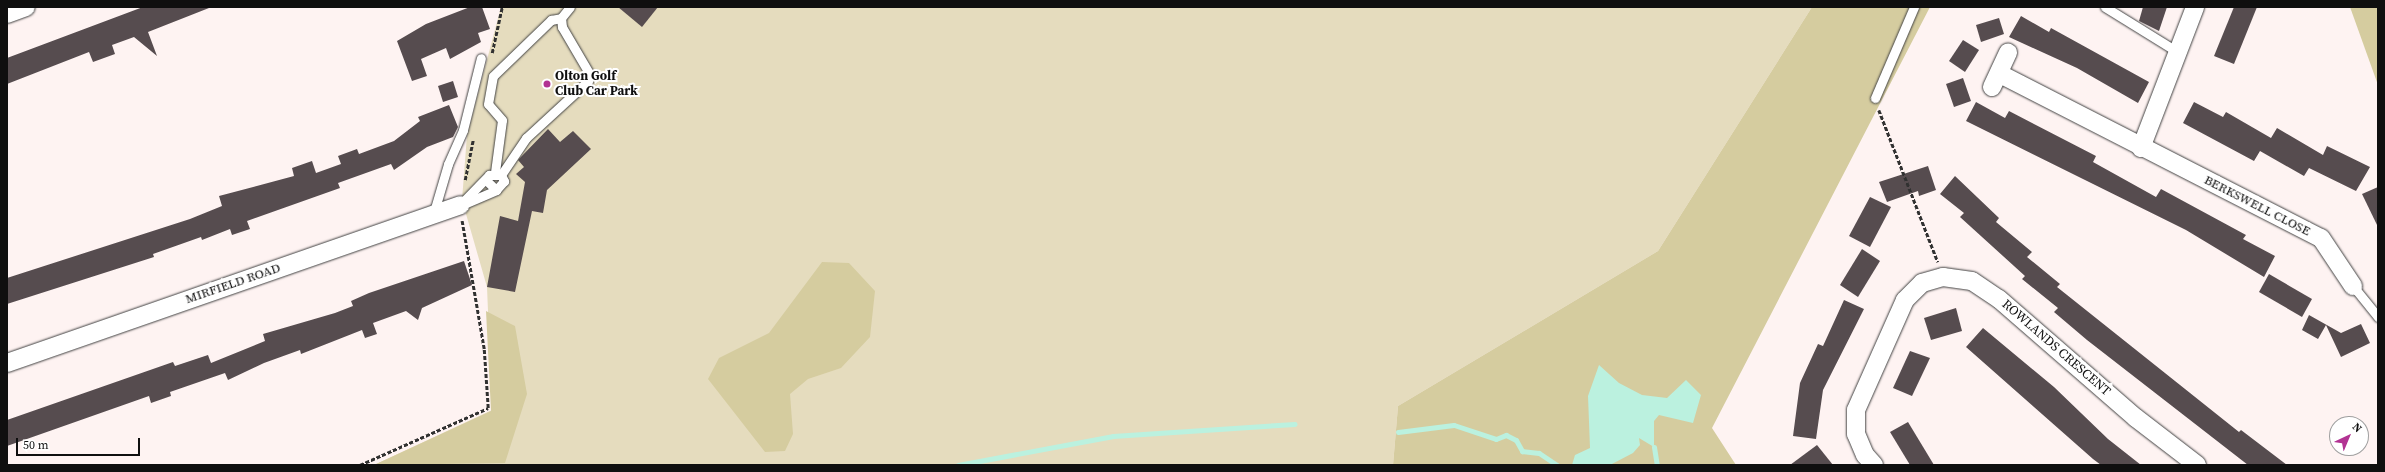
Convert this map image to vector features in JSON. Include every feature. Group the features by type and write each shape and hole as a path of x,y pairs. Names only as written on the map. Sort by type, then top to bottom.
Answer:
{"street":[{"path":"7,14 26,7"},
{"path":"2141,148 2195,7"},
{"name":"BERKSWELL CLOSE","path":"2008,52 1996,80 2141,148 2321,238 2353,286"},
{"name":"MIRFIELD ROAD","path":"7,363 460,205"},
{"name":"ROWLANDS CRESCENT","path":"1874,465 1865,455 1856,434 1856,410 1905,300 1922,283 1943,277 1972,281 1999,299 2117,403 2197,465"}],"lane":[{"path":"460,205 496,190 504,181 498,174 502,120 488,104 493,76 551,20 561,18 570,7"},
{"path":"1875,98 1914,7"},
{"path":"2105,7 2178,52"},
{"path":"460,205 487,181 498,174 526,138 588,81 589,73 562,27 561,18"},
{"path":"433,215 448,164 463,130 481,58"},
{"path":"487,181 496,190"},
{"path":"2353,286 2378,317"}],"path":[{"path":"1875,98 1943,277"},
{"path":"360,465 488,408 484,348 460,205"}],"shaded area":[{"path":"501,7 1812,7 1658,251 1398,406 1393,465 374,465 492,410 487,287 462,200 467,135"},
{"path":"1812,7 1930,7 1712,428 1736,465 1393,465 1398,406 1658,251"},
{"path":"2350,7 2378,7 2378,85"},
{"path":"822,262 849,263 875,291 870,337 841,368 808,379 790,394 793,434 785,451 765,452 708,379 719,358 769,333"},
{"path":"486,311 515,326 527,394 505,463 374,465 491,411"},
{"path":"1599,365 1619,383 1642,395 1667,398 1686,380 1701,395 1693,423 1659,415 1654,421 1654,447 1639,438 1640,445 1633,453 1610,465 1572,465 1575,455 1590,448 1588,396"}],"building":[{"path":"143,7 209,8 148,32 157,56 134,37 112,45 115,54 93,62 89,52 7,84 7,58"},
{"path":"470,7 482,7 490,29 478,33 481,42 450,59 446,48 421,59 427,76 412,81 397,41 426,24"},
{"path":"618,7 658,7 642,27"},
{"path":"2143,7 2167,7 2159,31 2139,21"},
{"path":"2234,7 2257,7 2234,64 2214,56"},
{"path":"2021,16 2049,32 2051,28 2149,82 2138,103 2077,68 2009,37"},
{"path":"1999,18 2004,34 1981,42 1976,25"},
{"path":"1963,40 1979,50 1965,72 1949,61"},
{"path":"1963,78 1971,101 1954,107 1946,84"},
{"path":"453,81 458,97 443,102 438,86"},
{"path":"1976,102 2005,118 2009,111 2096,156 2093,162 2156,197 2161,189 2246,235 2243,239 2275,256 2264,277 2186,230 1966,121"},
{"path":"2194,102 2223,117 2226,112 2271,138 2277,128 2323,155 2327,146 2370,167 2356,191 2309,168 2304,176 2260,151 2254,161 2183,123"},
{"path":"449,105 458,127 453,137 427,147 394,170 391,164 338,183 340,188 247,221 250,229 232,235 230,229 202,240 201,237 153,254 154,257 7,304 7,278 190,219 222,206 219,196 294,176 292,168 312,161 316,173 341,164 338,156 357,149 359,154 394,141 420,121 418,117"},
{"path":"548,129 560,142 573,131 591,149 547,190 543,213 532,211 515,292 487,287 500,216 518,221 525,182 516,174 524,167 518,160"},
{"path":"1928,166 1936,190 1919,196 1918,191 1887,202 1879,182"},
{"path":"1955,176 1999,218 1996,222 2032,252 2027,257 2060,284 2057,287 2239,432 2241,430 2287,465 2248,465 2087,340 2054,312 2058,308 2022,279 2025,276 1960,217 1964,213 1940,194"},
{"path":"2378,187 2378,227 2362,194"},
{"path":"1870,197 1891,207 1870,247 1849,236"},
{"path":"1862,249 1880,261 1858,297 1840,285"},
{"path":"464,261 472,285 422,308 418,320 406,311 373,323 377,334 365,338 362,330 301,354 300,350 264,363 228,380 225,373 170,392 171,396 151,403 149,396 7,446 7,420 173,362 175,366 208,355 211,363 265,341 263,334 335,313 353,306 351,301 369,293"},
{"path":"2269,274 2312,299 2302,317 2259,292"},
{"path":"1844,300 1864,309 1823,390 1816,439 1793,436 1800,383 1818,344 1823,346"},
{"path":"1956,308 1962,331 1931,340 1924,318"},
{"path":"2309,315 2341,333 2361,324 2370,343 2341,357 2326,325 2318,339 2302,330"},
{"path":"1983,328 2054,387 2108,439 2141,465 2101,465 2093,459 1966,347"},
{"path":"1910,351 1930,358 1912,396 1893,388"},
{"path":"1908,422 1934,465 1910,465 1890,432"},
{"path":"1817,445 1833,465 1790,465"}],"waterway":[{"path":"958,465 1113,436 1295,424"},
{"path":"1398,432 1454,425 1496,439 1506,435 1516,440 1522,451 1539,453 1557,465"},
{"path":"1654,447 1657,465"}],"place":[{"name":"Olton Golf Club Car Park","path":"547,84"}]}
